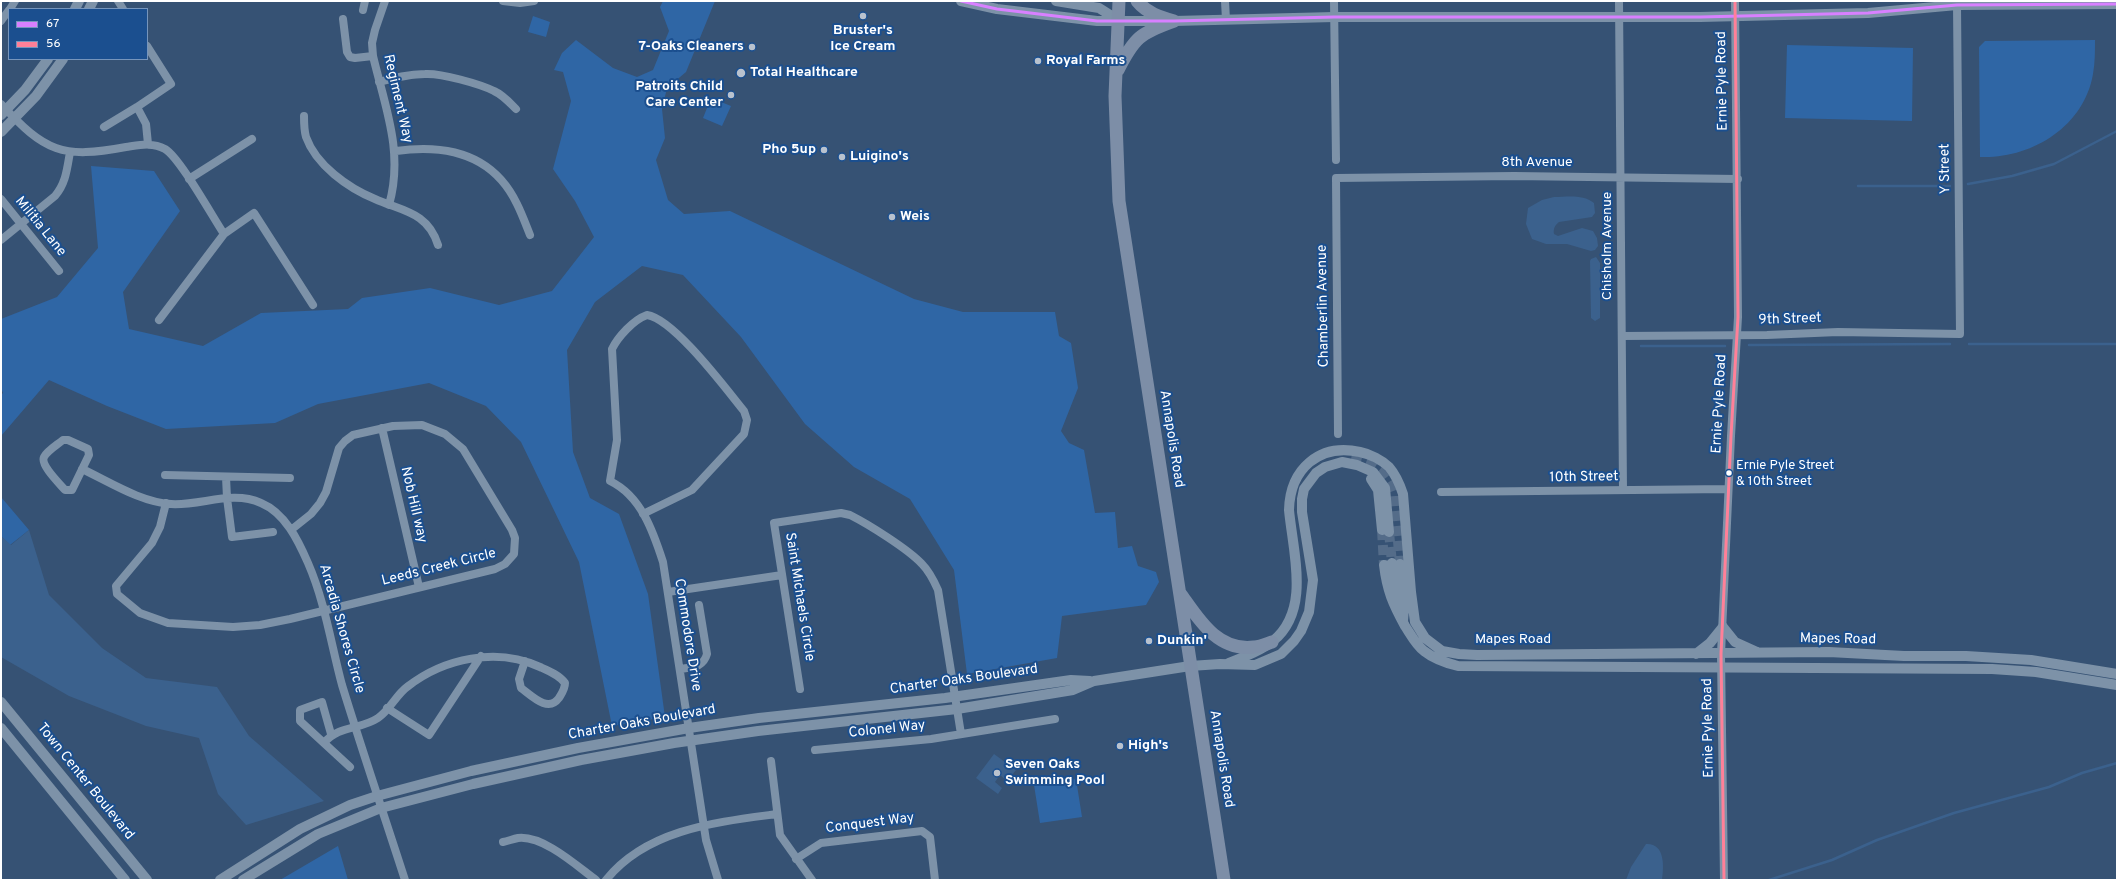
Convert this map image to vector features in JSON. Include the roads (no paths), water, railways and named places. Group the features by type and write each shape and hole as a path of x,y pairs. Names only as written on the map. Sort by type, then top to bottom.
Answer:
{"main road":[{"name":"Annapolis Road","path":"1119,1 1115,131 1120,208 1224,880"},
{"path":"1137,1 1145,10 1174,21"},
{"path":"1116,74 1134,42 1152,30 1174,21"},
{"path":"1179,591 1206,629 1219,640 1238,646 1253,648 1272,642"}],"street":[{"path":"363,10 365,1"},
{"name":"Regiment Way","path":"384,1 372,43 373,56 396,151 396,176 390,205"},
{"path":"503,1 520,3 534,1"},
{"path":"961,1 997,9 1097,21 1174,21 1334,17 1735,16 1868,13 1957,5 2117,4"},
{"path":"1056,1 1099,8 1118,20"},
{"path":"1225,1 1226,20"},
{"path":"1334,1 1336,160"},
{"name":"Chisholm Avenue","path":"1619,1 1623,490"},
{"name":"Ernie Pyle Road","path":"1724,880 1721,654 1728,489 1737,335 1738,179 1735,1"},
{"name":"Y Street","path":"1957,5 1960,334"},
{"path":"1,21 8,11"},
{"path":"343,18 347,52 350,57 373,56"},
{"path":"104,127 172,84 148,48"},
{"path":"47,60 25,90 3,109 42,142 70,152 84,154 148,144 157,146 172,155 224,234"},
{"path":"1,132 36,96 62,60"},
{"path":"379,82 410,75 427,74 443,76 494,91 507,99 516,109"},
{"path":"136,107 146,124 148,144"},
{"path":"304,116 306,136 328,168 358,190 390,205 409,211 423,220 435,234 438,245"},
{"path":"189,180 252,139"},
{"path":"396,151 422,148 448,150 476,160 497,176 508,188 517,204 530,235"},
{"path":"1,240 55,196 62,188 66,178 70,152"},
{"name":"8th Avenue","path":"1336,178 1621,176 1738,179"},
{"name":"Chamberlin Avenue","path":"1336,178 1338,434"},
{"name":"Militia Lane","path":"1,199 59,271"},
{"path":"159,320 224,234 254,213 313,305"},
{"name":"Commodore Drive","path":"643,514 692,490 744,434 747,420 744,411 704,362 661,320 647,315 636,320 615,343 612,350 617,440 610,481 629,494 643,514 657,542 668,592 704,826 718,880"},
{"name":"9th Street","path":"1622,336 1838,332 1960,334"},
{"name":"Leeds Creek Circle","path":"166,503 160,527 152,543 116,586 117,594 140,613 168,623 233,627 260,625 500,567 510,560 514,554 515,538 512,530 467,456 455,441 445,434 422,425 408,424 382,428 353,436 345,441 339,448 326,492 320,503 311,514 291,530"},
{"name":"Nob Hill way","path":"382,428 419,587"},
{"path":"63,440 68,440 88,448 89,455 82,469 72,490 65,490 44,466 44,456 63,440"},
{"name":"Mapes Road","path":"1225,665 1255,652 1272,642 1283,632 1289,622 1297,599 1289,510 1292,486 1296,477 1315,458 1335,450 1350,450 1365,453 1378,459 1389,468 1398,481 1403,494 1415,622 1425,638 1442,651 1458,654 1721,654 1830,652 2032,660 2117,674"},
{"name":"Mapes Road","path":"1190,666 1255,665 1281,654 1301,631 1309,612 1313,580 1302,512 1304,489 1316,472 1325,467 1342,462 1348,468 1359,471 1373,481 1378,490 1385,531"},
{"name":"Arcadia Shores Circle","path":"82,469 141,497 166,503 183,504 227,498 250,499 262,503 282,518 291,530 308,562 324,610 342,683 355,727 405,880"},
{"path":"165,475 290,478"},
{"path":"226,477 232,537 273,532"},
{"name":"10th Street","path":"1441,492 1728,489"},
{"name":"Saint Michaels Circle","path":"800,689 774,523 841,514 850,515 858,519 915,558 927,571 938,590 955,696"},
{"name":"Mapes Road","path":"1403,622 1404,608 1392,564 1387,586 1391,600 1403,622 1412,637 1424,651 1442,662 1458,666 1992,669 2036,672 2117,685"},
{"path":"668,592 782,575"},
{"path":"680,669 699,666 705,662 707,654 699,604"},
{"path":"1696,654 1710,643 1722,627 1735,642 1760,653"},
{"path":"387,708 429,735 481,656"},
{"path":"324,742 331,734 378,718 400,692 416,680 450,664 481,656 507,657 525,661 552,673 565,683 565,688 555,703 550,705 544,704 521,688 519,679 525,661"},
{"name":"Charter Oaks Boulevard","path":"220,880 300,829 344,808 377,796 471,771 578,748 689,728 760,718 955,696 1071,680 1094,681 1190,666"},
{"name":"Charter Oaks Boulevard","path":"243,880 318,834 381,808 473,784 581,760 691,741 957,709 1073,690 1094,681"},
{"path":"955,696 961,734"},
{"path":"331,734 322,702 300,710 300,721 350,767"},
{"name":"Town Center Boulevard","path":"2,706 147,880"},
{"name":"Colonel Way","path":"815,750 961,734 1055,719"},
{"path":"1,728 125,880"},
{"path":"771,761 780,835 812,880"},
{"path":"606,880 626,860 643,848 663,838 704,826 777,814"},
{"name":"Conquest Way","path":"796,859 821,843 922,831 930,837 935,880"},
{"path":"503,842 519,838 533,840 561,854 596,880"}],"waterway":[{"path":"1968,184 2012,176 2054,164 2117,131"},
{"path":"1858,186 1950,186"},
{"path":"1749,345 1950,344"},
{"path":"1969,344 2117,344"},
{"path":"1641,346 1725,346"},
{"path":"1769,880 1832,860 1877,840 1954,813 2049,787 2082,773 2117,763"}],"tunnel":[{"path":"1351,460 1366,464 1378,471 1383,475 1391,488 1394,495 1400,564"},
{"path":"1382,530 1384,565"},
{"path":"1389,532 1392,563"}],"place":[{"name":"Bruster's Ice Cream","path":"863,16"},
{"name":"7-Oaks Cleaners","path":"752,47"},
{"name":"Royal Farms","path":"1038,61"},
{"name":"Total Healthcare","path":"741,73"},
{"name":"Patroits Child Care Center","path":"731,95"},
{"name":"Pho 5up","path":"824,150"},
{"name":"Luigino's","path":"842,157"},
{"name":"Weis","path":"892,217"},
{"name":"Ernie Pyle Street & 10th Street","path":"1729,473"},
{"name":"Dunkin'","path":"1149,641"},
{"name":"High's","path":"1120,746"},
{"name":"Seven Oaks Swimming Pool","path":"997,773"}]}
